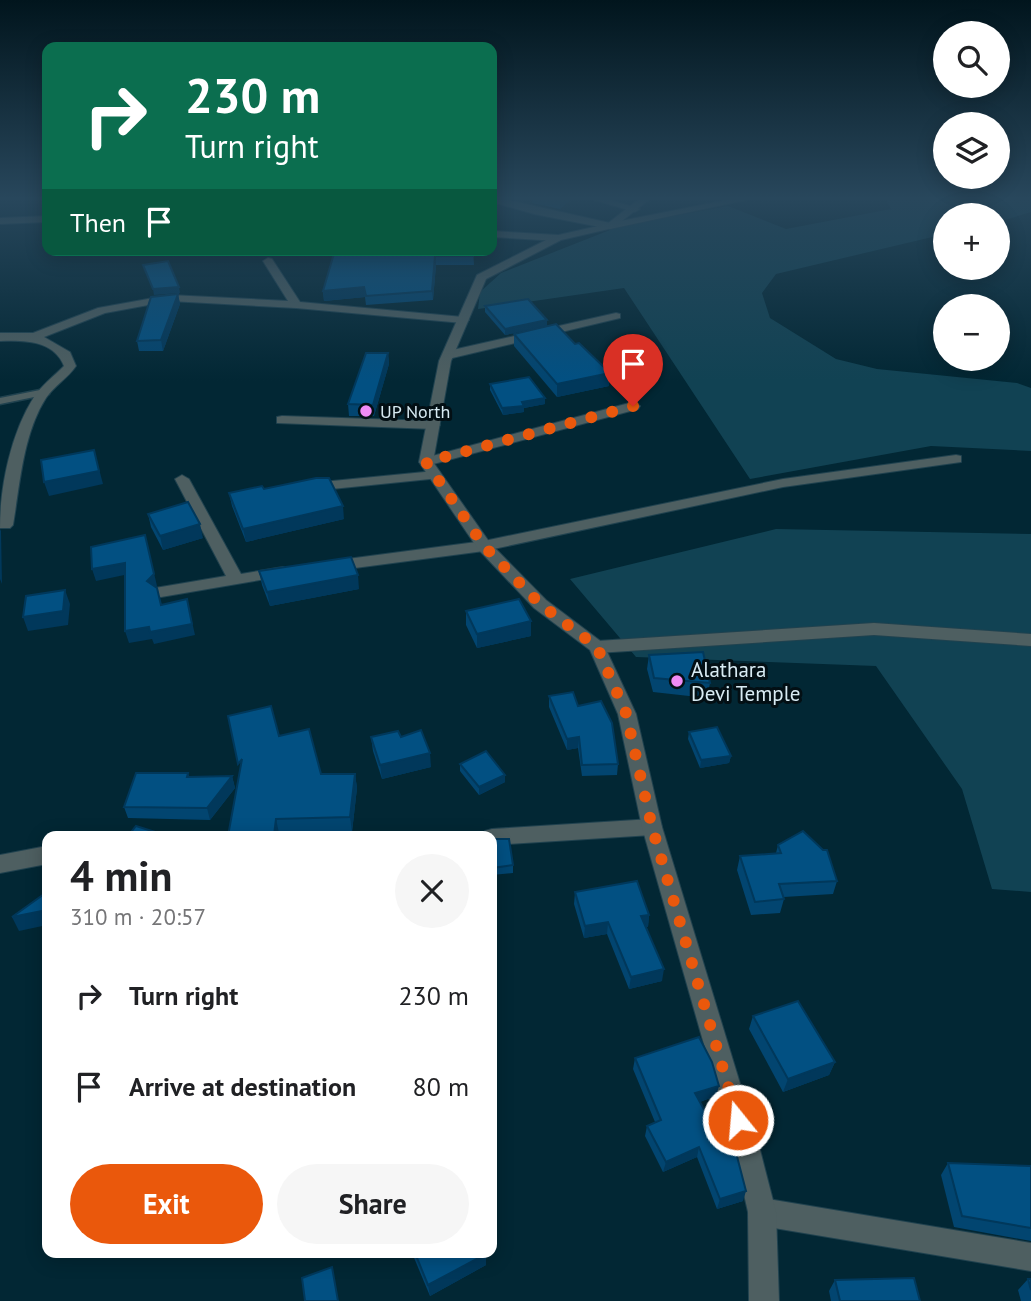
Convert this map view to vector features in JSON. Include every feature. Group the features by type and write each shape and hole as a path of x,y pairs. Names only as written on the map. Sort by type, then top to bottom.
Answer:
{"street":[{"path":"515,260 481,277 448,355 433,425 430,468 484,546 540,604 597,647 626,713 652,827 746,1146 762,1212 764,1301"},
{"path":"268,261 296,305"},
{"path":"0,337 36,336 102,310 146,300 170,298 296,305 463,320"},
{"path":"448,355 615,316"},
{"path":"5,525 20,449 45,392 65,372 69,361 66,355 36,336"},
{"path":"322,486 430,468 633,406"},
{"path":"282,421 433,425"},
{"path":"161,592 236,579 484,546 783,483 956,459"},
{"path":"182,479 236,579"},
{"path":"597,647 874,629 1031,640"},
{"path":"497,837 652,827"},
{"path":"0,864 42,856"},
{"path":"762,1212 1031,1256"}],"lane":[{"path":"0,401 45,392"}],"shaded area":[{"path":"535,260 836,260 776,274 762,293 770,318 836,359 877,369 1017,383 1031,388 1031,451 931,446 750,479 624,288 478,309 480,292 501,273"},
{"path":"776,529 1031,534 1031,892 992,889 962,789 876,666 636,657 570,579"}],"building":[{"path":"332,260 435,260 432,291 366,296 364,287 323,291"},
{"path":"168,261 179,287 153,289 143,265"},
{"path":"178,294 161,340 137,341 151,297"},
{"path":"528,299 547,320 505,329 485,306"},
{"path":"556,324 610,373 557,384 514,334"},
{"path":"366,353 388,353 373,405 348,404"},
{"path":"529,377 545,398 522,402 524,406 502,408 490,384"},
{"path":"94,450 99,471 44,482 41,460"},
{"path":"329,478 343,506 243,529 229,493"},
{"path":"188,502 200,524 160,536 148,514"},
{"path":"145,535 154,574 147,581 157,588 161,605 187,599 192,624 150,632 149,627 125,631 125,563 92,569 91,547"},
{"path":"351,557 358,575 267,592 259,571"},
{"path":"65,590 63,611 23,617 26,596"},
{"path":"519,599 531,621 477,634 466,611"},
{"path":"703,652 710,683 654,678 649,655"},
{"path":"573,692 578,706 601,701 612,723 618,764 582,765 579,737 567,739 549,696"},
{"path":"271,706 279,736 309,729 321,774 355,774 350,817 276,819 274,831 229,831 242,759 238,764 228,716"},
{"path":"717,727 731,756 701,760 689,732"},
{"path":"421,730 430,753 380,765 371,737 398,731 401,737"},
{"path":"486,751 505,775 479,787 460,764"},
{"path":"136,773 188,773 187,777 232,776 207,808 124,807"},
{"path":"136,826 152,831 132,831"},
{"path":"803,831 823,850 827,850 837,881 779,884 784,899 755,902 740,856 781,853 778,845"},
{"path":"497,839 509,839 513,865 497,867"},
{"path":"637,881 649,915 641,916 664,969 631,977 608,922 585,926 575,892"},
{"path":"42,896 42,911 12,917"},
{"path":"798,1001 835,1062 788,1079 753,1016"},
{"path":"699,1037 712,1062 719,1086 695,1093 723,1144 733,1141 746,1191 720,1199 699,1147 666,1162 647,1126 661,1120 635,1058"},
{"path":"948,1163 1031,1166 1031,1228 962,1216"},
{"path":"417,1258 479,1258 428,1285"},
{"path":"332,1267 338,1301 305,1301 302,1278"},
{"path":"914,1278 920,1301 840,1301 835,1280"}],"place":[{"name":"UP North","path":"366,411"},
{"name":"Alathara Devi Temple","path":"677,681"}],"route":[{"path":"633,406 426,462 484,546 540,604 597,647 626,713 652,827 738,1120"}]}
